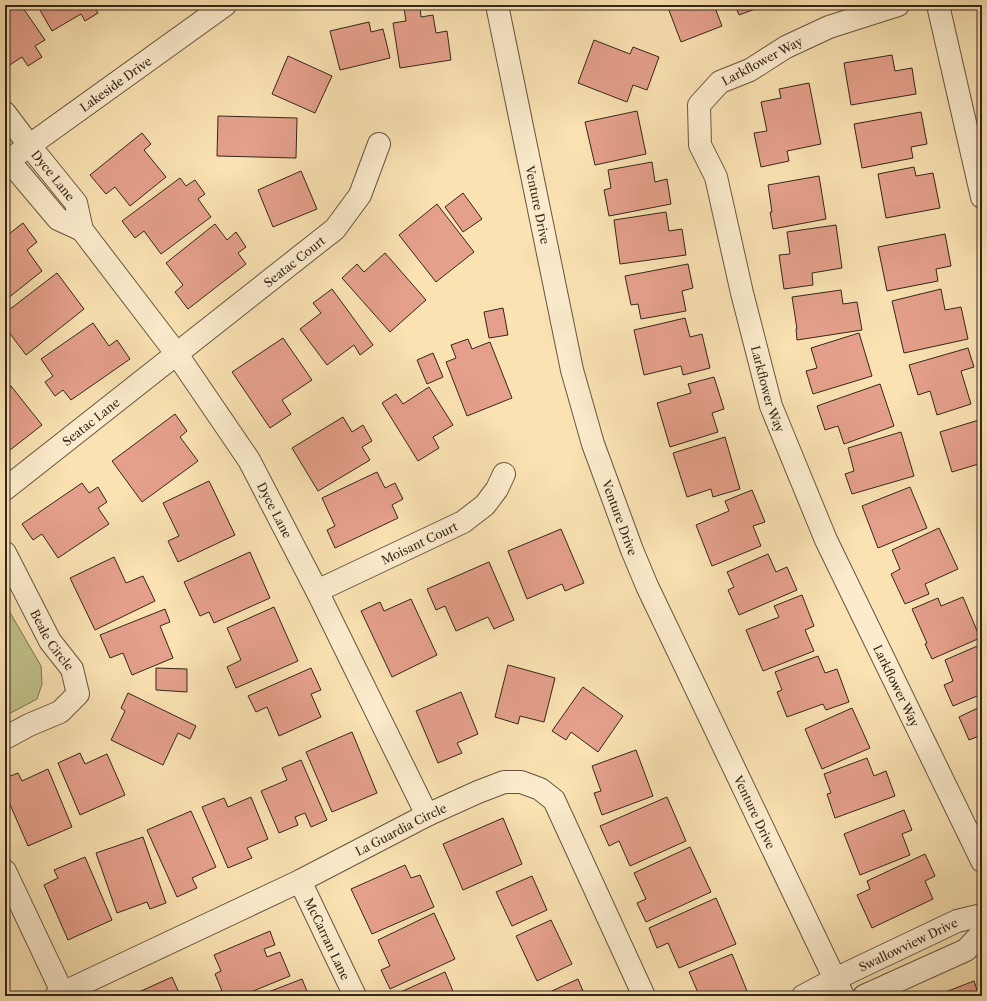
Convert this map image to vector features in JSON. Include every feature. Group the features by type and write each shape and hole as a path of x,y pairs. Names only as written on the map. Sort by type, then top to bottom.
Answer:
{"street":[{"name":"Lakeside Drive","path":"6,160 226,5"},
{"name":"Venture Drive","path":"497,5 572,370 593,444 632,550 648,586 839,987"},
{"name":"Larkflower Way","path":"898,5 829,27 786,47 750,70 720,82 699,105 700,145 716,177 742,293 771,406 826,540 982,861"},
{"path":"938,5 982,197"},
{"name":"Dyce Lane","path":"5,113 28,145 76,203 82,230 176,353 249,460 317,591 427,815"},
{"name":"Seatac Court","path":"176,353 335,229 360,195 379,144"},
{"name":"Dyce Lane","path":"6,160 58,219 82,230"},
{"name":"Seatac Lane","path":"5,489 176,353"},
{"name":"Moisant Court","path":"317,591 463,522 485,505 497,489 504,474"},
{"name":"Beale Circle","path":"5,553 50,641 72,669 78,694 60,712 29,725 5,738"},
{"name":"La Guardia Circle","path":"61,995 300,881 427,815 504,782 521,782 540,788 554,800 644,996"},
{"path":"5,871 61,995"},
{"name":"McCarran Lane","path":"300,881 355,996"},
{"name":"Swallowview Drive","path":"803,996 839,987 957,921 982,915"},
{"path":"864,996 966,950 982,933"}],"green space":[{"path":"5,604 41,666 42,684 37,699 5,716"}],"building":[{"path":"5,5 21,5 45,40 35,46 42,57 28,66 22,57 5,68"},
{"path":"37,5 93,5 98,13 85,21 81,14 52,31"},
{"path":"667,5 714,5 722,26 681,42"},
{"path":"735,5 766,5 739,15"},
{"path":"420,6 421,17 433,15 436,33 447,31 451,60 400,68 393,23 406,21 404,8"},
{"path":"369,22 371,32 383,29 390,58 340,70 330,31"},
{"path":"594,40 630,54 633,47 659,57 647,90 633,85 627,102 578,83"},
{"path":"892,55 895,71 912,68 916,94 851,105 844,63"},
{"path":"288,56 332,76 315,113 272,94"},
{"path":"809,83 821,144 787,151 789,161 761,167 754,133 767,131 761,102 781,98 779,89"},
{"path":"637,111 646,154 595,165 585,122"},
{"path":"921,112 927,144 911,147 913,158 862,168 854,124"},
{"path":"218,116 297,118 296,158 217,156"},
{"path":"142,133 151,144 144,150 166,177 130,206 115,187 106,194 90,175"},
{"path":"652,162 655,182 667,179 671,204 609,216 604,190 611,188 608,170"},
{"path":"914,167 916,176 933,173 940,208 886,218 878,174"},
{"path":"301,171 317,209 273,227 258,190"},
{"path":"819,176 826,219 773,229 768,185"},
{"path":"180,178 186,186 195,180 205,194 198,199 211,217 161,254 144,231 135,238 122,221"},
{"path":"463,193 482,219 463,232 445,207"},
{"path":"437,204 474,252 436,282 399,235"},
{"path":"666,212 669,231 682,229 686,255 620,264 614,220"},
{"path":"23,223 37,242 27,250 42,271 7,299 5,297 5,237"},
{"path":"215,224 227,240 236,232 246,247 238,253 246,264 188,309 175,292 183,285 166,263"},
{"path":"836,225 842,268 812,273 813,285 784,289 779,255 790,254 787,232"},
{"path":"945,234 951,266 936,269 938,281 887,291 878,247"},
{"path":"385,253 426,300 390,332 342,278 357,264 364,272"},
{"path":"688,264 693,288 682,291 686,311 641,319 638,304 631,305 625,276"},
{"path":"57,273 84,309 26,355 5,327 5,313"},
{"path":"332,289 373,345 360,355 354,345 327,365 300,329 321,313 313,303"},
{"path":"941,289 945,310 961,307 968,339 904,353 892,301"},
{"path":"841,290 843,304 857,302 862,330 797,340 797,329 792,297"},
{"path":"503,308 508,335 489,338 484,312"},
{"path":"685,318 690,337 702,334 710,368 683,375 681,366 644,375 634,330"},
{"path":"93,323 109,346 117,340 130,359 71,400 63,390 55,396 45,382 53,376 41,359"},
{"path":"859,333 872,376 813,394 806,371 817,368 811,348"},
{"path":"283,338 312,380 282,400 291,414 270,428 232,372"},
{"path":"468,339 472,349 490,342 512,398 467,416 446,362 456,358 451,345"},
{"path":"968,348 974,367 961,371 971,404 937,415 930,391 918,395 909,365"},
{"path":"433,353 443,377 427,384 417,360"},
{"path":"714,377 724,409 712,413 718,432 670,447 657,403 691,393 688,384"},
{"path":"880,384 894,426 844,444 838,426 825,430 817,406"},
{"path":"11,386 42,425 5,454 5,391"},
{"path":"429,387 453,425 433,437 439,448 418,461 382,403 396,394 403,404"},
{"path":"175,414 187,431 180,437 198,461 142,502 112,461"},
{"path":"343,417 352,432 363,425 372,441 362,447 370,460 318,491 292,448"},
{"path":"982,419 982,463 952,472 940,432"},
{"path":"901,432 914,476 852,494 845,474 854,471 848,448"},
{"path":"725,437 740,489 713,497 711,489 687,497 673,453"},
{"path":"377,472 385,488 395,483 403,499 392,505 398,518 335,548 327,530 335,526 322,498"},
{"path":"209,481 235,535 178,562 168,541 179,536 163,503"},
{"path":"82,483 89,493 98,487 107,502 98,508 109,524 58,558 42,534 33,540 22,524"},
{"path":"910,487 927,528 878,548 862,506"},
{"path":"752,490 765,522 753,526 761,546 712,566 696,525 729,511 725,501"},
{"path":"939,528 958,569 925,584 929,594 905,604 891,574 900,569 892,550"},
{"path":"561,529 584,583 565,591 562,584 527,599 508,551"},
{"path":"250,552 270,598 214,623 209,612 200,616 184,582"},
{"path":"768,554 776,572 787,567 797,590 739,615 728,590 734,587 727,572"},
{"path":"114,557 126,583 143,576 155,601 95,630 70,578"},
{"path":"489,562 514,620 494,629 488,617 456,631 445,606 436,610 427,589"},
{"path":"802,595 814,626 805,630 814,651 763,671 746,630 779,617 774,606"},
{"path":"963,597 980,638 932,659 925,644 927,643 912,609 938,598 941,606"},
{"path":"411,599 437,655 392,677 361,611 380,602 384,611"},
{"path":"274,607 298,661 236,688 227,667 241,660 227,628"},
{"path":"165,609 170,622 160,626 173,658 132,675 123,653 110,658 100,635"},
{"path":"982,644 982,694 953,706 944,685 953,681 945,660"},
{"path":"818,656 825,673 837,669 849,702 826,710 823,704 787,717 777,692 782,690 775,672"},
{"path":"508,665 555,678 544,722 520,716 518,724 495,717"},
{"path":"156,668 187,669 187,692 156,690"},
{"path":"311,668 321,690 311,694 321,717 279,736 267,707 256,712 248,696"},
{"path":"583,687 623,716 598,752 571,732 566,740 552,731"},
{"path":"461,692 478,734 457,743 462,753 438,763 416,711"},
{"path":"128,693 196,726 190,739 178,733 163,765 111,740 125,711 121,708"},
{"path":"982,706 982,737 981,735 969,740 959,717"},
{"path":"852,708 870,748 822,769 805,729"},
{"path":"352,732 377,793 332,812 306,752"},
{"path":"636,750 653,796 602,815 594,793 601,791 592,766"},
{"path":"80,753 85,764 107,754 125,795 80,815 58,763"},
{"path":"867,758 874,776 886,771 895,796 835,818 827,794 831,793 824,774"},
{"path":"301,760 327,820 311,827 305,813 295,817 298,825 279,833 261,791 287,780 282,768"},
{"path":"48,769 72,827 28,846 5,793 5,778 18,773 22,781"},
{"path":"251,797 268,839 247,848 252,858 228,868 202,807 224,798 228,807"},
{"path":"667,797 686,841 630,866 619,841 609,846 600,826"},
{"path":"904,810 912,830 902,834 910,855 860,875 844,834"},
{"path":"191,811 216,867 192,878 197,888 177,897 147,830"},
{"path":"503,818 522,864 463,890 443,844"},
{"path":"143,837 166,903 150,909 147,902 117,913 96,853"},
{"path":"690,847 711,892 646,922 637,903 646,899 634,873"},
{"path":"925,854 935,876 925,881 933,899 872,928 857,895 870,889 867,881"},
{"path":"85,857 112,920 68,940 44,885 58,878 54,870"},
{"path":"405,865 411,878 420,875 434,907 372,934 351,889"},
{"path":"532,876 547,910 512,926 496,892"},
{"path":"716,898 736,944 679,968 668,943 657,948 649,928"},
{"path":"434,913 455,959 390,989 381,970 390,966 378,940"},
{"path":"551,920 572,964 537,981 516,936"},
{"path":"270,931 275,945 264,949 267,957 280,952 290,976 241,996 224,996 215,974 221,971 214,955"},
{"path":"732,954 749,996 696,996 699,995 689,972"},
{"path":"445,972 455,996 394,996 394,995"},
{"path":"172,977 180,995 187,992 188,996 130,996"},
{"path":"302,979 309,996 258,996"},
{"path":"578,979 585,996 541,996"},
{"path":"974,981 979,996 935,996"}]}
